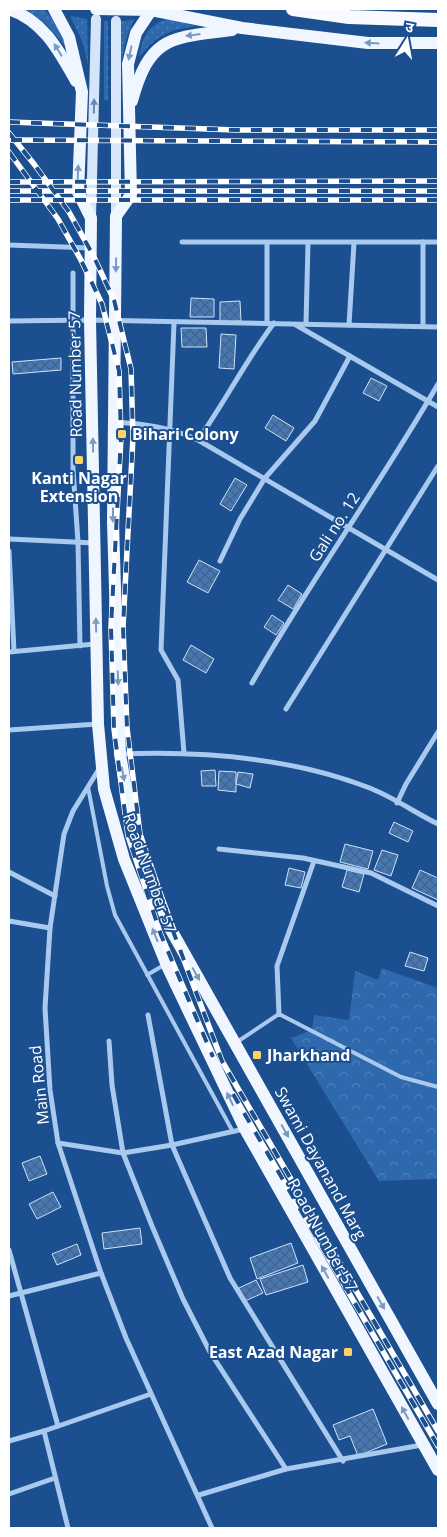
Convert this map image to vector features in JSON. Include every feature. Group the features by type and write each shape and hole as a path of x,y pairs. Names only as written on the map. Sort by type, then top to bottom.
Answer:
{"highway":[{"path":"293,9 349,17 438,20"}],"main road":[{"path":"9,9 34,23 47,34 82,92"},
{"path":"54,9 69,37 82,92 78,192 91,218"},
{"path":"91,218 96,14 152,9 242,28 368,43 438,43"},
{"path":"116,216 131,195 128,64 131,45 136,33 152,9"},
{"path":"114,422 116,21"},
{"path":"128,115 142,70 150,56 164,43 184,36 242,28"},
{"name":"Road Number 57","path":"91,218 90,320 96,644 98,724 104,789 124,859 166,964 239,1130 438,1470"},
{"name":"Swami Dayanand Marg","path":"114,422 113,522 120,754 134,836 170,928 438,1404"}],"street":[{"path":"182,242 438,242"},
{"path":"422,242 423,326"},
{"path":"198,440 216,416 252,352 271,323 267,243"},
{"path":"306,324 308,243"},
{"path":"350,325 354,243"},
{"path":"9,245 91,248"},
{"path":"72,273 73,460 78,542 80,646"},
{"path":"9,321 115,320 174,323 294,323 438,327"},
{"path":"174,323 168,428 161,650 178,680 184,753"},
{"path":"294,323 438,407"},
{"path":"220,561 240,519 265,478 315,421 350,356"},
{"name":"Gali no. 12","path":"252,683 347,527 438,384"},
{"path":"114,422 168,428 198,440 438,580"},
{"path":"286,709 438,466"},
{"path":"9,539 95,543"},
{"path":"9,551 11,651 96,644"},
{"path":"9,730 98,724"},
{"path":"397,803 406,784 438,732"},
{"path":"120,754 184,753 303,767 369,788 436,823 438,816"},
{"name":"Main Road","path":"101,767 73,811 64,834 54,896 45,1008 50,1090 58,1143 101,1273 126,1338 199,1495 212,1528"},
{"path":"220,849 314,861 372,873 438,906"},
{"path":"279,1014 278,966 314,861"},
{"path":"9,872 54,896"},
{"path":"9,921 50,928"},
{"path":"148,1016 172,1145 230,1278 343,1461"},
{"path":"109,1041 112,1085 123,1153 183,1299 210,1352 286,1469"},
{"path":"58,1143 123,1153 172,1145 239,1130"},
{"path":"9,1250 58,1426"},
{"path":"9,1296 101,1273"},
{"path":"9,1441 44,1431 151,1394"},
{"path":"44,1431 68,1528"},
{"path":"199,1495 286,1469 343,1461 422,1445"},
{"path":"9,1494 55,1478"}],"lane":[{"path":"88,787 107,886 115,915 147,975 239,1130"},
{"path":"147,975 166,964"},
{"path":"235,1043 279,1014 401,1077 438,1087"}],"green space":[{"path":"26,9 45,10 55,22 67,48 45,23"},
{"path":"70,16 87,19 88,65 83,43"},
{"path":"134,19 127,36 120,66 119,22"},
{"path":"168,19 197,26 165,34 152,43 139,57 147,33 155,24"},
{"path":"104,21 108,21 108,101 104,100"},
{"path":"382,968 438,988 438,1179 379,1181 291,1038 312,1030 314,1015 349,1020 355,971 378,980"}],"building":[{"path":"191,298 214,299 214,317 190,317"},
{"path":"240,301 241,321 220,322 220,302"},
{"path":"181,328 206,328 207,347 182,347"},
{"path":"221,334 236,335 234,369 219,368"},
{"path":"61,358 61,370 13,374 12,362"},
{"path":"371,378 387,386 379,401 363,393"},
{"path":"273,415 294,428 286,441 265,428"},
{"path":"235,478 247,485 231,511 220,504"},
{"path":"199,560 220,571 208,593 187,582"},
{"path":"288,585 302,594 293,609 278,600"},
{"path":"272,615 284,623 276,635 264,627"},
{"path":"191,645 214,659 206,673 183,660"},
{"path":"215,770 216,786 202,786 201,771"},
{"path":"219,771 236,772 236,792 218,790"},
{"path":"238,772 253,774 250,788 236,784"},
{"path":"394,822 413,831 408,842 389,833"},
{"path":"345,844 373,851 368,869 340,862"},
{"path":"382,850 398,855 391,876 374,870"},
{"path":"289,868 305,872 301,888 285,885"},
{"path":"347,870 364,874 359,892 342,887"},
{"path":"420,870 438,878 438,900 412,888"},
{"path":"410,952 428,958 424,971 405,966"},
{"path":"40,1156 47,1174 29,1181 22,1163"},
{"path":"53,1192 61,1207 37,1219 29,1204"},
{"path":"140,1228 142,1244 104,1249 102,1233"},
{"path":"291,1243 298,1263 257,1279 250,1258"},
{"path":"77,1244 81,1255 57,1265 52,1254"},
{"path":"303,1265 308,1282 266,1295 260,1279"},
{"path":"256,1280 263,1293 245,1301 239,1288"},
{"path":"373,1409 387,1444 358,1456 350,1436 339,1440 333,1425"}],"railway":[{"path":"9,122 236,130 438,130"},
{"path":"9,133 69,212 93,255 114,300 131,369 133,437 123,627 127,728 140,834 173,931 222,1061 438,1431"},
{"path":"11,140 438,142"},
{"path":"9,152 58,219 81,260 102,304 119,371 121,437 111,627 114,729 128,836 161,935 213,1057"},
{"path":"9,182 438,181"},
{"path":"9,191 438,191"},
{"path":"9,200 438,200"},
{"path":"233,1094 438,1446"}],"place":[{"name":"Bihari Colony","path":"122,434"},
{"name":"Kanti Nagar Extension","path":"79,460"},
{"name":"Jharkhand","path":"257,1055"},
{"name":"East Azad Nagar","path":"348,1352"}]}
